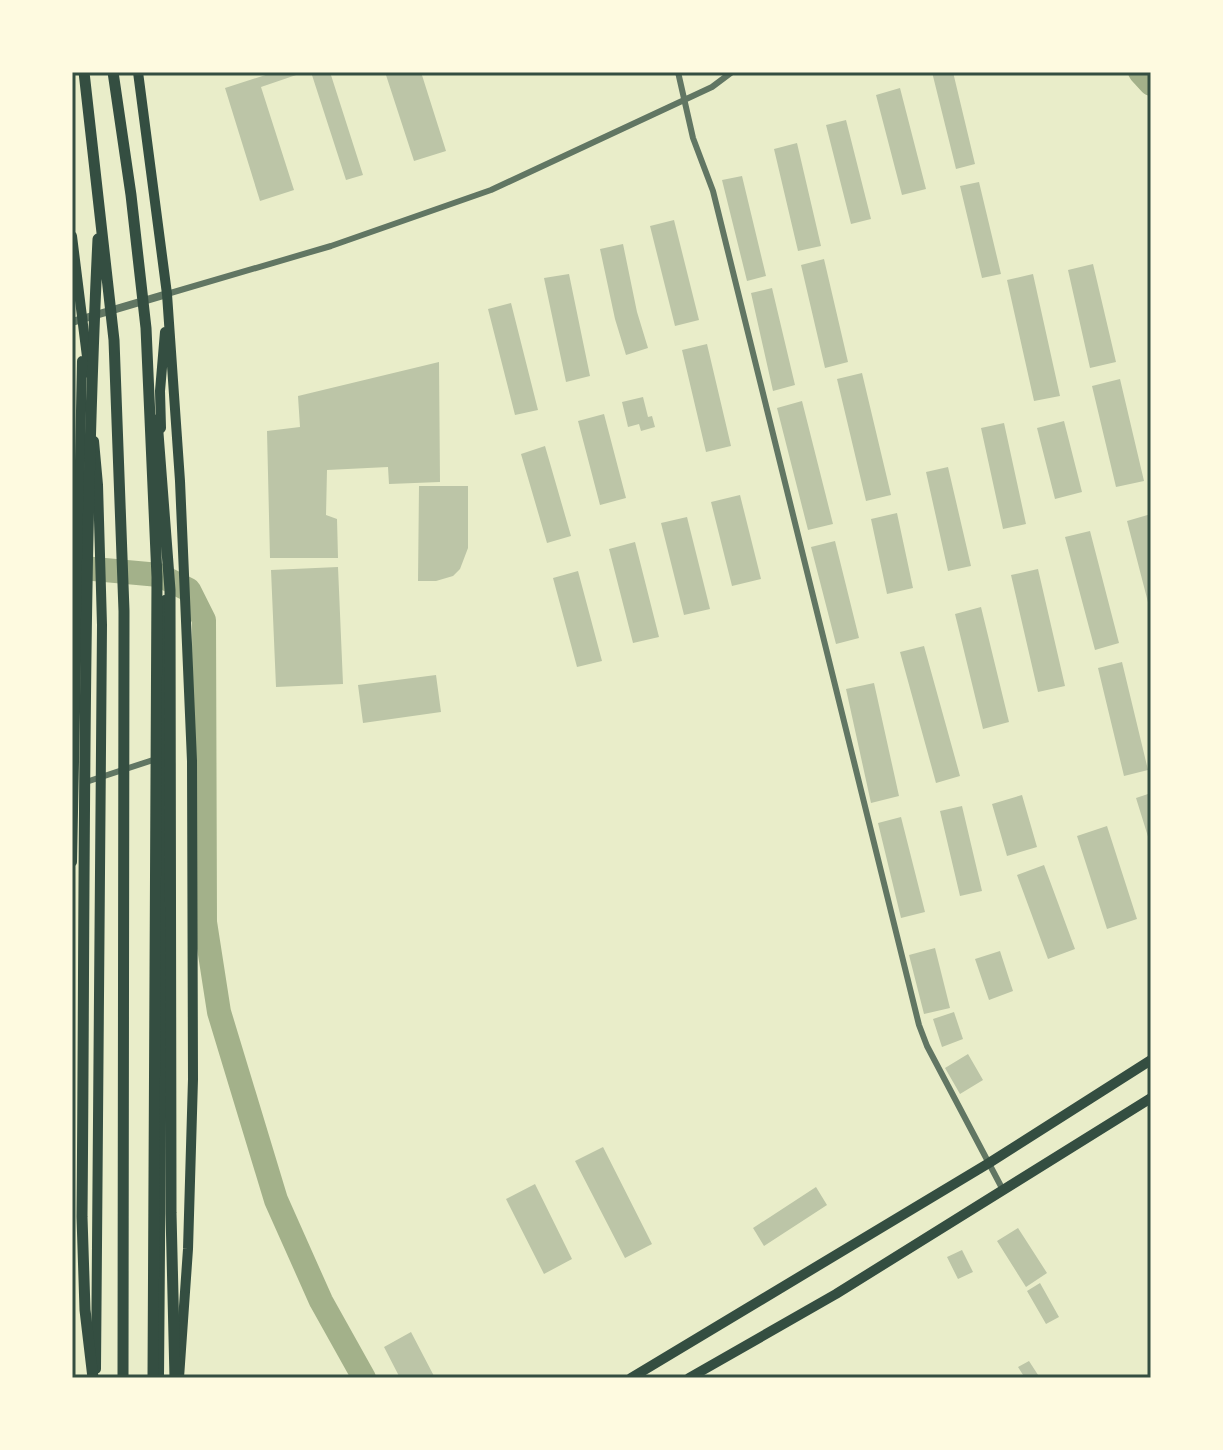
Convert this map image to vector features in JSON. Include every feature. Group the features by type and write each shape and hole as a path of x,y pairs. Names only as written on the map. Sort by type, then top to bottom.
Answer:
{"highway":[{"path":"84,72 114,340 124,611 123,1378"},
{"path":"113,72 131,195 162,461 170,590 171,1213 177,1378"},
{"path":"94,1378 85,1310 82,1217 88,530 100,203"},
{"path":"146,328 157,577 156,1378"}],"main road":[{"path":"138,72 167,294 180,481 192,761 193,1079 188,1249 177,1378"},
{"path":"72,236 84,319 98,485 102,625 94,1378"},
{"path":"156,1378 165,595 160,391 167,294"},
{"path":"72,862 84,319"},
{"path":"631,1378 989,1163 1151,1060"},
{"path":"689,1378 836,1294 1151,1098"}],"street":[{"path":"678,72 693,138 713,191 919,1025 1003,1190"},
{"path":"72,322 331,246 491,190 712,87 732,72"},
{"path":"73,786 163,757"}],"building":[{"path":"275,72 305,72 261,87 294,190 260,201 225,88"},
{"path":"311,72 330,72 363,175 346,180"},
{"path":"385,72 421,72 446,151 414,161"},
{"path":"932,72 953,72 975,164 956,169"},
{"path":"900,88 926,189 902,195 876,95"},
{"path":"846,120 871,219 851,224 826,125"},
{"path":"797,143 821,246 798,251 774,149"},
{"path":"742,176 766,276 747,281 722,180"},
{"path":"979,182 1001,274 982,278 960,186"},
{"path":"674,220 699,320 675,326 650,226"},
{"path":"623,244 648,348 626,355 600,249"},
{"path":"824,259 848,362 825,368 801,265"},
{"path":"1093,264 1116,362 1090,368 1068,270"},
{"path":"569,274 590,376 566,382 544,278"},
{"path":"1033,274 1060,396 1034,401 1007,280"},
{"path":"772,288 795,385 773,391 751,293"},
{"path":"511,303 538,410 515,415 488,309"},
{"path":"707,344 731,446 706,452 682,350"},
{"path":"439,362 440,482 389,484 388,467 327,470 326,515 337,519 338,558 270,558 267,431 300,427 298,396"},
{"path":"862,373 891,495 866,501 837,379"},
{"path":"1120,379 1144,481 1116,487 1092,386"},
{"path":"643,397 648,417 652,416 655,427 641,431 639,424 628,427 622,402"},
{"path":"802,401 833,524 808,530 777,408"},
{"path":"604,414 626,498 600,505 578,421"},
{"path":"1064,421 1082,492 1055,499 1037,428"},
{"path":"1004,423 1026,524 1003,529 981,428"},
{"path":"545,446 571,536 547,543 521,454"},
{"path":"948,467 971,566 948,571 926,472"},
{"path":"419,486 468,486 468,548 460,569 453,576 436,581 418,581"},
{"path":"740,495 761,579 732,586 711,502"},
{"path":"897,513 913,588 887,594 871,519"},
{"path":"1151,514 1151,609 1150,610 1127,521"},
{"path":"687,517 710,609 684,615 661,523"},
{"path":"1090,531 1119,643 1095,650 1065,537"},
{"path":"835,541 859,638 836,644 811,547"},
{"path":"635,542 659,637 633,643 609,549"},
{"path":"338,567 343,684 276,687 271,570"},
{"path":"1038,569 1065,686 1038,692 1011,575"},
{"path":"578,571 602,661 577,667 553,578"},
{"path":"981,607 1009,722 983,729 955,614"},
{"path":"924,646 960,776 936,783 900,652"},
{"path":"1122,662 1148,770 1124,776 1098,668"},
{"path":"436,675 441,712 363,723 358,685"},
{"path":"874,683 899,796 871,803 846,689"},
{"path":"1151,793 1151,843 1150,843 1136,798"},
{"path":"1022,795 1037,847 1007,856 992,804"},
{"path":"962,806 982,891 960,896 940,811"},
{"path":"901,817 925,912 901,918 878,823"},
{"path":"1107,826 1137,919 1107,929 1077,836"},
{"path":"1044,865 1075,949 1048,959 1017,875"},
{"path":"935,948 950,1008 924,1014 909,955"},
{"path":"1000,951 1013,991 989,1000 975,959"},
{"path":"954,1012 963,1039 942,1047 933,1019"},
{"path":"968,1054 983,1080 960,1094 945,1068"},
{"path":"603,1147 652,1244 625,1258 575,1161"},
{"path":"535,1184 572,1259 544,1274 506,1199"},
{"path":"816,1187 827,1205 764,1246 753,1228"},
{"path":"1018,1228 1047,1273 1026,1287 997,1241"},
{"path":"962,1250 973,1272 958,1279 947,1257"},
{"path":"1040,1283 1059,1317 1046,1324 1027,1291"},
{"path":"411,1332 435,1378 400,1378 384,1347"},
{"path":"1029,1361 1040,1378 1025,1378 1018,1367"}],"waterway":[{"path":"1140,72 1151,84"},
{"path":"72,567 159,575 189,590 204,620 205,922 219,1012 276,1200 321,1301 364,1378"}]}
